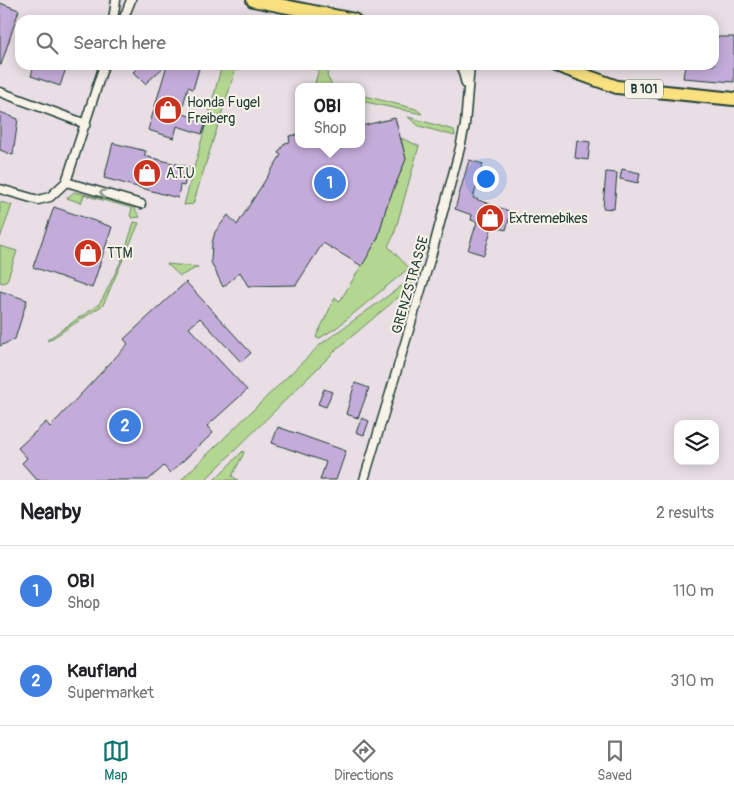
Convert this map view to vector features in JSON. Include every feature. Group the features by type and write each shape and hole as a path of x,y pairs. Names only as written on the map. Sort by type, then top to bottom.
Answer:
{"main road":[{"path":"253,0 329,15"},
{"name":"B 101","path":"570,70 616,87 734,99"}],"street":[{"path":"114,15 116,0"},
{"path":"125,15 131,0"},
{"path":"0,189 38,200 50,197 66,182 102,70"},
{"name":"GRENZSTRASSE","path":"463,70 468,94"},
{"name":"GRENZSTRASSE","path":"364,480 432,253 460,148 470,70"},
{"path":"0,92 86,124"},
{"path":"66,182 141,204"}],"green space":[{"path":"221,70 235,70 193,204 184,205"},
{"path":"319,70 329,70 327,76 331,83 315,83"},
{"path":"365,96 416,109 422,114 365,102"},
{"path":"408,117 454,130 455,136 419,126"},
{"path":"401,138 419,146 394,235 388,246 409,268 336,328 318,339 316,337 335,298 340,301 378,238 386,208 406,159"},
{"path":"74,192 133,206 140,217 132,218 130,216 132,208 84,195 81,203 67,198"},
{"path":"0,202 12,205 0,238"},
{"path":"134,222 139,223 103,305 48,341 99,304 123,257"},
{"path":"0,246 17,251 7,281 3,283 0,282"},
{"path":"167,264 198,267 180,276"},
{"path":"414,277 413,283 407,290 338,348 205,480 181,480 321,344"},
{"path":"243,451 244,453 232,476 238,480 214,480"}],"building":[{"path":"0,3 19,10 17,15 15,15 15,22 0,65"},
{"path":"719,37 734,37 734,82 683,78 684,70 719,70"},
{"path":"33,70 65,70 60,86 31,76"},
{"path":"135,70 160,70 145,84 133,72"},
{"name":"Honda Fugel Freiberg","path":"166,70 199,70 193,89 188,87 181,113 206,122 202,134 177,126 174,138 148,130"},
{"path":"0,112 18,119 13,155 0,150"},
{"path":"395,118 406,159 386,208 378,238 362,266 323,243 296,285 248,286 240,272 223,287 211,262 212,243 215,232 228,215 237,225 281,155 278,153 285,143 290,142 289,136 295,135 295,148 365,148 365,125"},
{"path":"577,140 590,142 588,160 575,158"},
{"name":"A.T.U","path":"113,143 146,151 144,156 189,167 184,186 180,185 178,198 104,178"},
{"path":"469,160 483,164 473,198 511,212 506,230 492,226 484,255 468,250 477,222 471,220 472,215 455,209"},
{"path":"622,169 640,173 638,183 620,179"},
{"path":"606,172 617,173 614,209 603,208"},
{"path":"54,207 112,227 92,288 33,267"},
{"path":"186,282 251,353 241,362 200,318 189,328 247,390 207,426 213,433 170,473 164,466 148,480 37,480 22,463 27,458 18,448 46,422 50,427 128,344 124,339"},
{"path":"0,291 27,300 15,339 0,346"},
{"path":"355,383 369,388 358,418 346,414"},
{"path":"324,389 332,392 326,407 318,404"},
{"path":"362,418 369,421 364,435 356,432"},
{"path":"278,427 346,451 336,480 320,480 326,462 272,443"}],"place":[{"name":"Honda Fugel Freiberg","path":"168,110"},
{"name":"A.T.U","path":"147,173"},
{"name":"OBI","path":"330,183"},
{"name":"Extremebikes","path":"490,218"},
{"name":"TTM","path":"88,253"},
{"name":"Kaufland","path":"125,426"}]}
